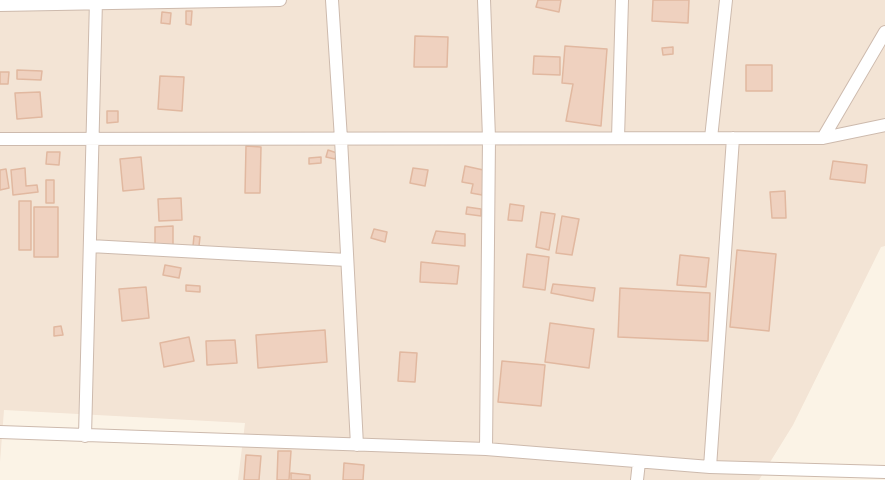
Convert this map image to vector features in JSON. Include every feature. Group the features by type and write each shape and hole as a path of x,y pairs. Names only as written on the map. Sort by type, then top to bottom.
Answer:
{"street":[{"path":"0,5 280,0"},
{"path":"332,0 357,445"},
{"path":"484,0 489,138 486,449"},
{"path":"618,138 622,0"},
{"path":"711,138 726,0"},
{"path":"85,436 96,2"},
{"path":"823,138 885,32"},
{"path":"0,139 823,138 885,124"},
{"path":"710,467 733,138"},
{"path":"90,246 347,260"},
{"path":"0,432 486,449 710,467 752,474 885,472"},
{"path":"637,480 639,462"}],"shaded area":[{"path":"0,0 885,0 885,246 881,247 793,425 759,480 238,480 245,423 4,410 0,462"}],"building":[{"path":"538,0 561,0 559,12 536,7"},
{"path":"653,0 689,0 688,23 652,21"},
{"path":"186,11 192,11 191,25 186,24"},
{"path":"162,12 171,13 170,24 161,23"},
{"path":"415,36 448,37 447,67 414,67"},
{"path":"565,46 607,49 601,126 566,121 573,84 562,83"},
{"path":"673,47 673,54 663,55 662,48"},
{"path":"534,56 560,57 560,75 533,74"},
{"path":"746,65 772,65 772,91 746,91"},
{"path":"17,70 42,71 41,80 17,79"},
{"path":"0,72 9,72 8,84 0,84"},
{"path":"160,76 184,77 182,111 158,109"},
{"path":"40,92 42,117 17,119 15,93"},
{"path":"107,111 118,111 118,122 107,123"},
{"path":"246,146 261,147 260,193 245,193"},
{"path":"328,150 337,153 335,159 326,157"},
{"path":"47,152 60,152 59,165 46,164"},
{"path":"141,157 144,189 123,191 120,159"},
{"path":"321,157 321,163 309,164 309,158"},
{"path":"833,161 867,165 865,183 830,179"},
{"path":"465,166 488,171 482,195 471,193 473,184 462,182"},
{"path":"25,168 26,186 37,185 38,192 13,195 11,170"},
{"path":"413,168 428,170 425,186 410,183"},
{"path":"6,169 9,188 0,190 0,170"},
{"path":"46,180 54,180 54,203 46,203"},
{"path":"785,191 786,218 772,218 770,192"},
{"path":"181,198 182,220 159,221 158,199"},
{"path":"19,201 31,201 31,250 19,250"},
{"path":"510,204 524,206 522,221 508,220"},
{"path":"34,207 58,207 58,257 34,257"},
{"path":"467,207 481,209 481,216 466,214"},
{"path":"541,212 555,214 549,250 536,247"},
{"path":"562,216 579,219 572,255 556,253"},
{"path":"173,226 173,245 155,245 155,227"},
{"path":"374,229 387,232 385,242 371,238"},
{"path":"436,231 465,234 465,246 432,243"},
{"path":"194,236 200,237 199,246 193,246"},
{"path":"737,250 776,254 769,331 730,327"},
{"path":"527,254 549,257 545,290 523,287"},
{"path":"680,255 709,258 706,287 677,285"},
{"path":"421,262 459,266 457,284 420,282"},
{"path":"165,265 181,268 179,278 163,275"},
{"path":"553,284 595,288 593,301 551,293"},
{"path":"186,285 200,286 200,292 186,291"},
{"path":"146,287 149,318 122,321 119,289"},
{"path":"620,288 710,293 708,341 618,337"},
{"path":"550,323 594,329 589,368 545,362"},
{"path":"61,326 63,335 54,336 54,327"},
{"path":"325,330 327,362 258,368 256,335"},
{"path":"189,337 194,361 164,367 160,343"},
{"path":"235,340 237,363 207,365 206,341"},
{"path":"400,352 417,353 415,382 398,381"},
{"path":"502,361 545,365 541,406 498,402"},
{"path":"278,451 291,451 289,480 277,480"},
{"path":"246,455 261,456 259,480 244,480"},
{"path":"344,463 364,465 363,480 343,480"},
{"path":"291,473 310,475 310,480 291,480"}]}
